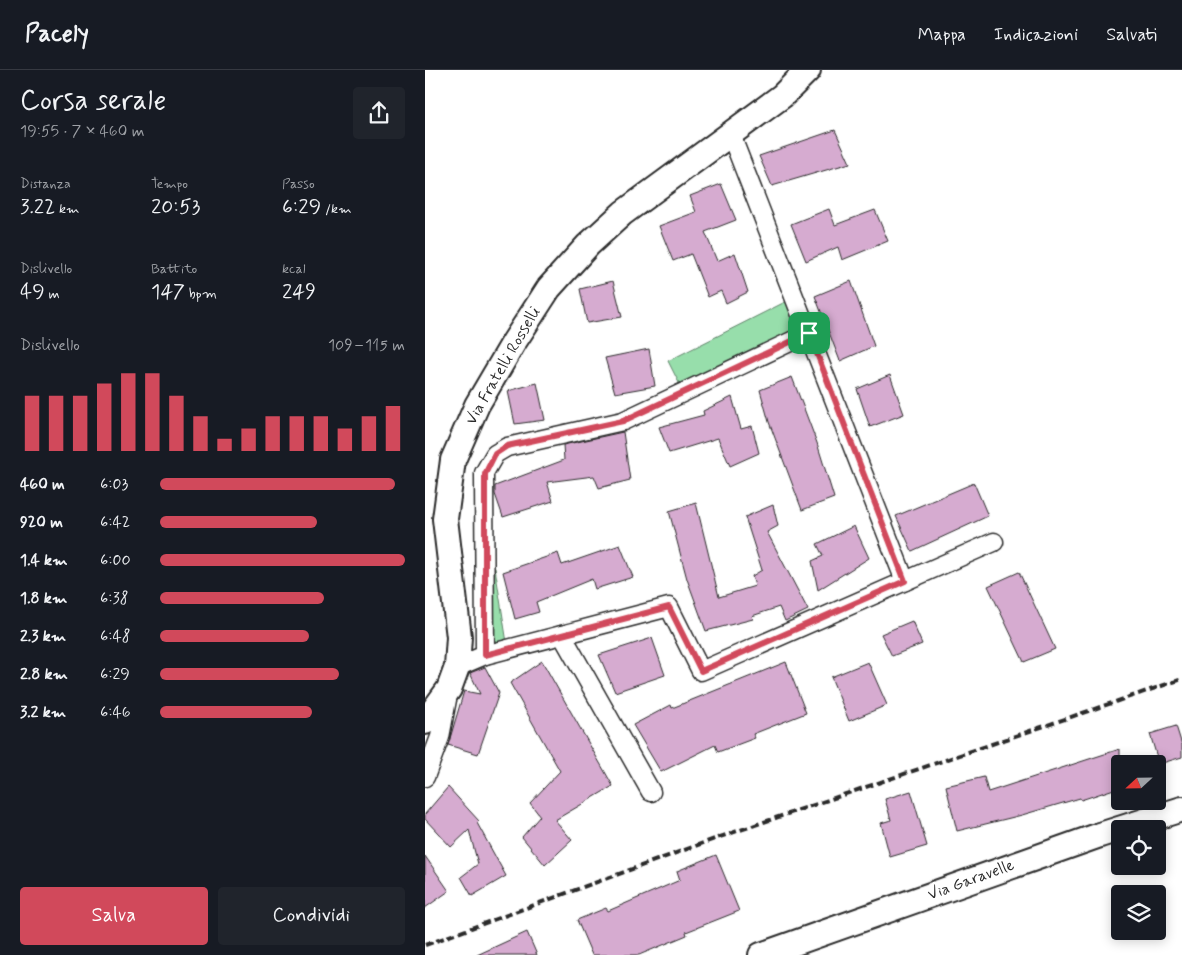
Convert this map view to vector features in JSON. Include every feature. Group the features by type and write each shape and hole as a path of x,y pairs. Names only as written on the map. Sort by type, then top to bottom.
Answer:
{"street":[{"name":"Via Fratelli Rosselli","path":"425,777 440,736 449,689 457,667 459,637 445,519 453,460 477,405 549,288 588,245 623,213 782,96 808,70"},
{"path":"731,135 905,581"},
{"path":"485,655 485,474 495,454 507,446 623,421 809,333"},
{"path":"457,667 485,655 669,607 701,671 994,542"},
{"path":"562,635 651,792"},
{"path":"425,722 449,689"},
{"name":"Via Garavelle","path":"761,955 1100,835 1182,809"}],"green space":[{"path":"795,297 809,333 684,393 668,361"},
{"path":"495,568 508,649 485,655 484,570"}],"building":[{"path":"835,130 850,163 772,186 759,156"},
{"path":"721,184 736,220 705,232 717,261 735,253 748,292 726,303 721,291 708,297 691,254 673,261 659,226 696,212 690,196"},
{"path":"829,209 835,225 875,210 888,241 842,260 838,247 806,261 791,224"},
{"path":"613,281 622,317 587,323 580,289"},
{"path":"851,281 874,346 840,361 815,296"},
{"path":"649,349 655,386 615,393 605,358"},
{"path":"890,375 904,414 870,427 857,389"},
{"path":"792,377 817,443 834,498 802,510 769,422 760,390"},
{"path":"537,383 545,420 515,424 508,391"},
{"path":"732,397 741,429 752,426 759,453 730,466 718,438 669,453 659,427 704,415 703,411"},
{"path":"623,432 630,480 599,488 594,476 547,482 553,501 503,517 495,494 495,486 564,460 563,445"},
{"path":"974,483 988,516 912,551 896,516"},
{"path":"696,503 719,597 755,586 752,576 762,570 745,517 773,505 778,526 767,532 808,610 785,621 779,607 752,616 753,619 706,631 687,579 669,511"},
{"path":"854,526 869,558 818,590 812,561 823,556 817,544"},
{"path":"620,545 633,577 595,589 592,579 536,602 539,612 515,619 503,572 558,553 562,565"},
{"path":"1019,572 1055,649 1024,662 988,586"},
{"path":"912,621 922,644 892,656 881,634"},
{"path":"652,638 665,675 615,692 599,655"},
{"path":"542,661 613,786 555,820 572,840 545,865 522,837 540,816 530,803 560,771 510,683"},
{"path":"786,662 806,713 753,734 755,738 718,752 715,745 661,772 633,725 671,705 672,708"},
{"path":"868,662 887,705 849,721 831,677"},
{"path":"485,667 499,693 478,754 448,745 464,691 480,694 470,673"},
{"path":"1176,726 1182,745 1182,757 1166,762 1166,755 1156,755 1150,734"},
{"path":"1120,749 1120,755 1111,755 1111,790 1081,800 1080,798 957,831 946,786 984,777 988,792"},
{"path":"448,787 479,821 477,823 506,876 472,896 461,877 478,864 469,830 451,847 425,819 425,814"},
{"path":"911,791 927,846 890,857 881,823 891,820 885,799"},
{"path":"716,855 739,911 686,932 687,935 639,955 592,955 577,920 606,908 608,911 680,880 677,871"},
{"path":"425,856 449,891 425,908"},
{"path":"527,932 537,955 477,955"}],"railway":[{"path":"425,945 717,838 1182,679"}],"route":[{"path":"809,333 905,581 701,671 669,607 485,655 485,474 495,454 507,446 623,421 809,333"}]}
